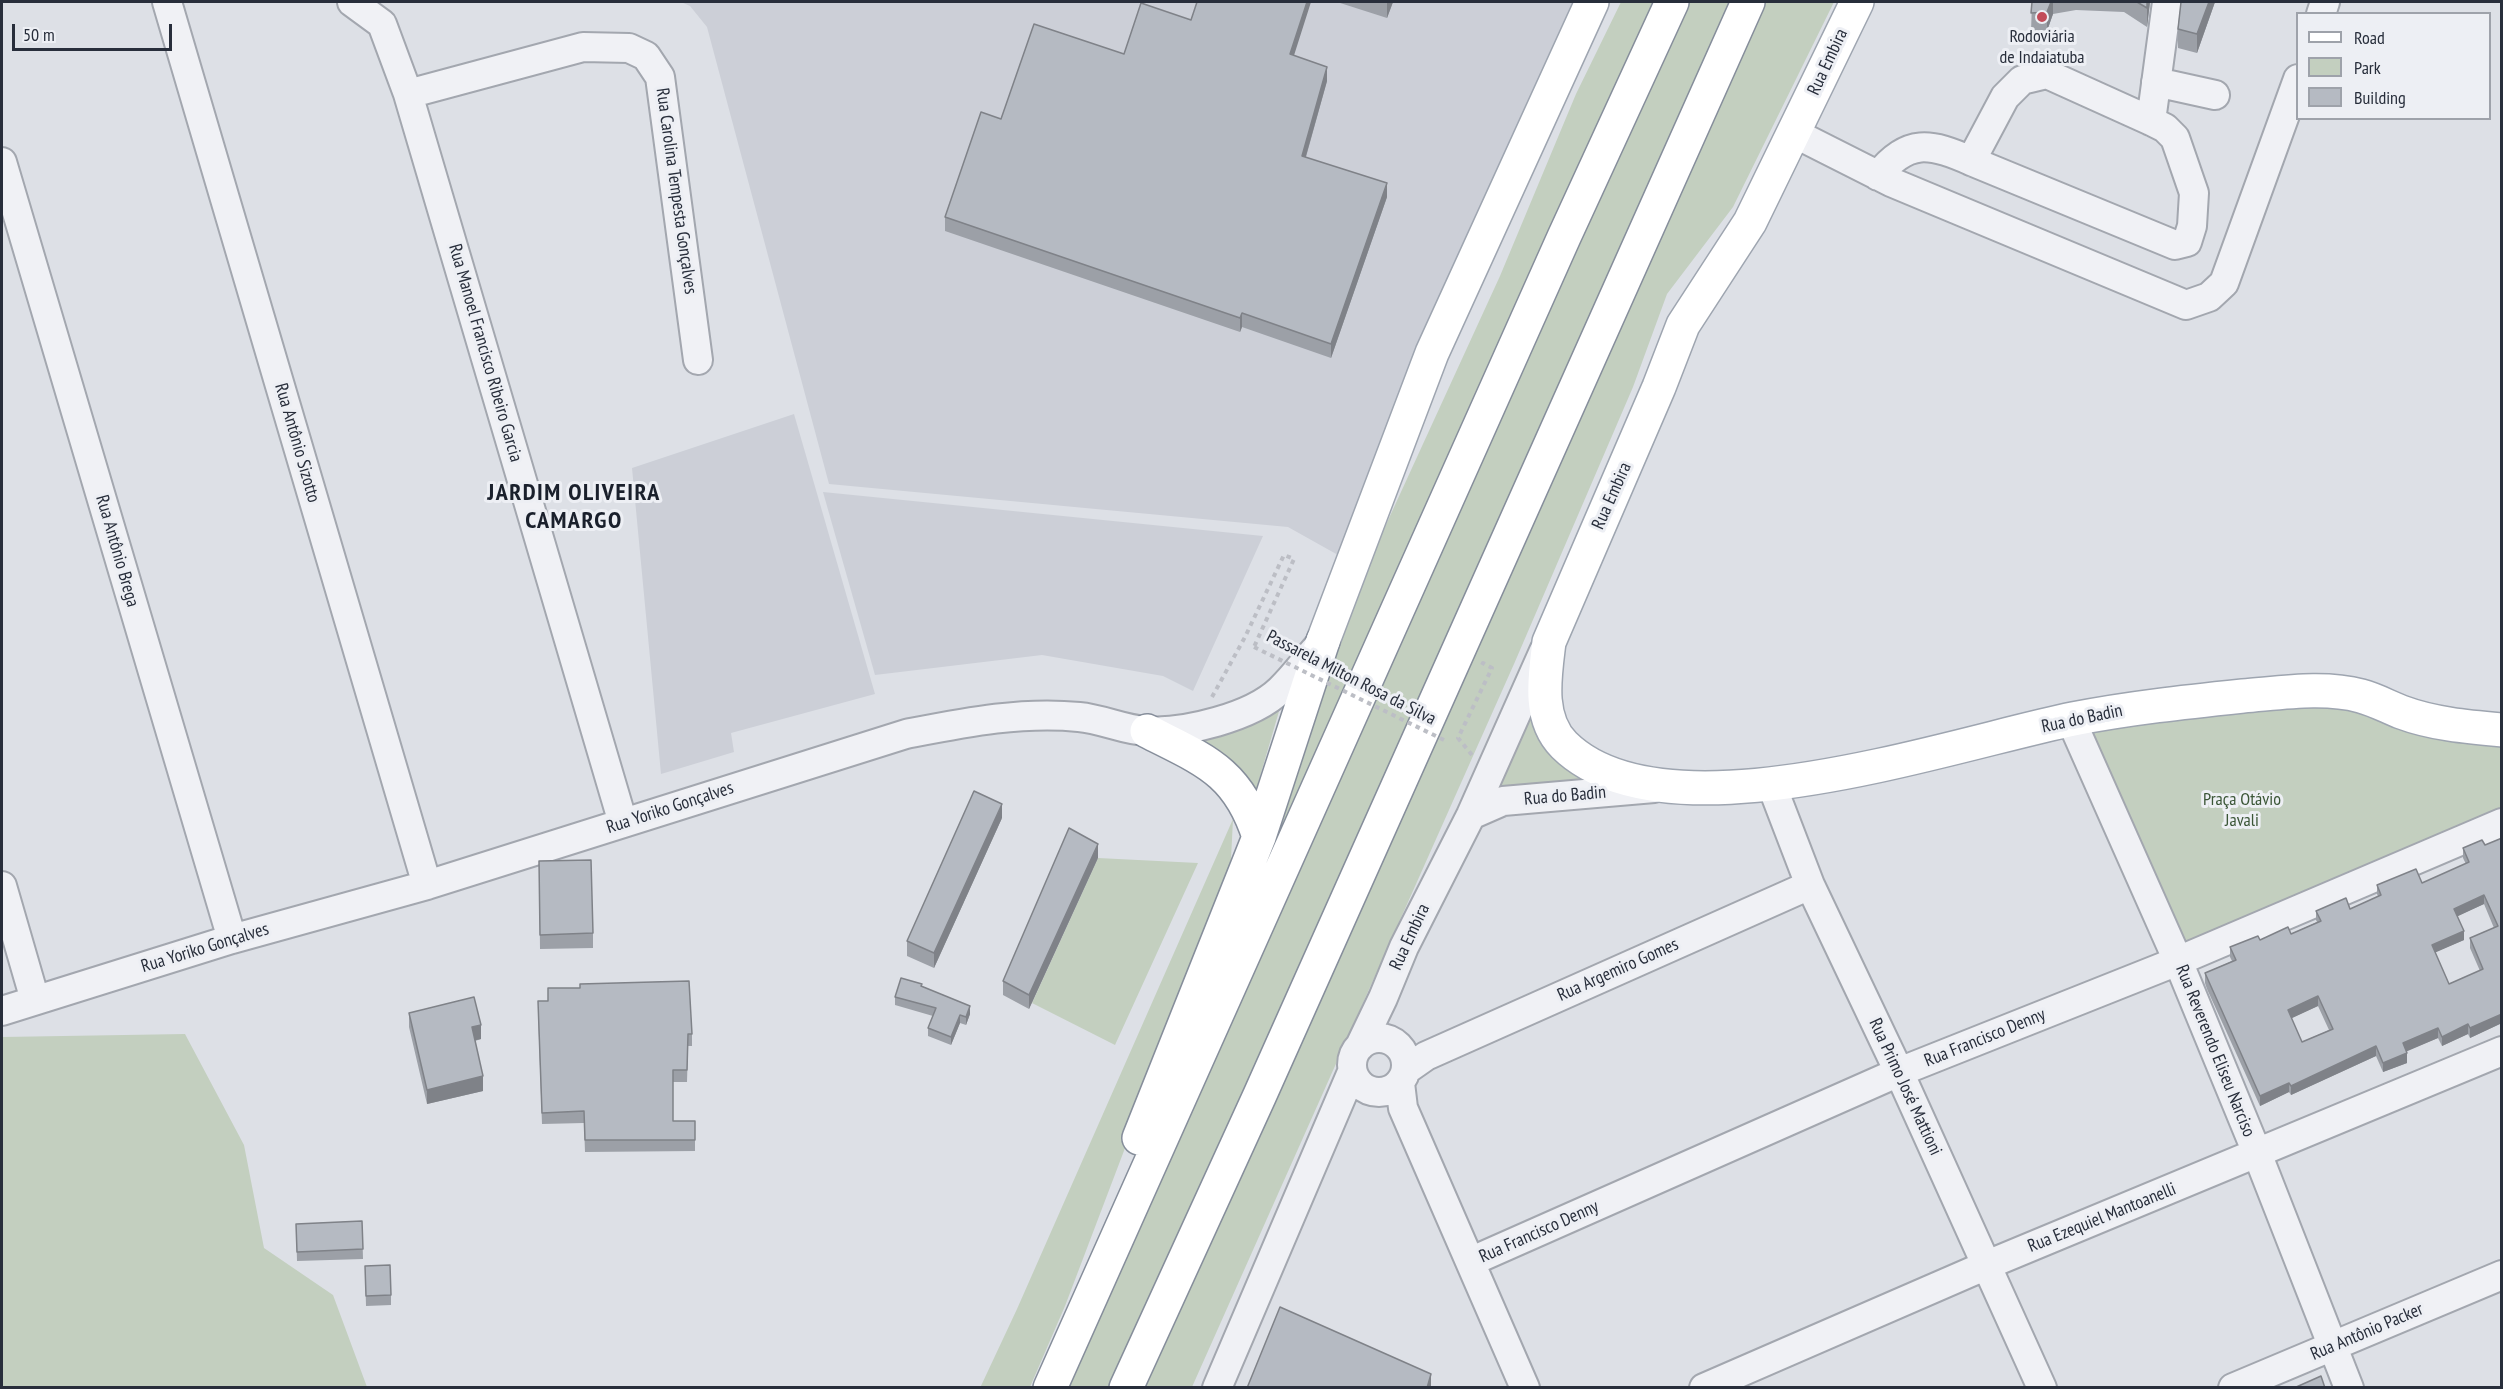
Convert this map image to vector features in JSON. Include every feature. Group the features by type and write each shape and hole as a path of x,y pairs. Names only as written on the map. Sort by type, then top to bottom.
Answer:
{"main road":[{"path":"1107,1264 1114,1200 1259,837 1323,641 1432,353 1592,2"},
{"path":"1050,1388 1564,237 1672,2"},
{"path":"1126,1388 1264,1086 1748,2"},
{"name":"Rua Embira","path":"1549,642 1659,387 1683,325 1750,222 1857,2"},
{"name":"Rua do Badin","path":"1549,642 1544,686 1548,718 1562,743 1588,765 1662,787 1772,786 1830,776 2071,720 2133,708 2247,696 2316,692 2360,696 2402,712 2442,723 2502,730"},
{"path":"1147,731 1195,755 1224,776 1242,795 1259,837"}],"street":[{"name":"Rua Antônio Sizotto","path":"167,2 427,885"},
{"name":"Rua Manoel Francisco Ribeiro Garcia","path":"352,2 382,24 408,94 623,823"},
{"path":"2151,121 2167,2"},
{"name":"Rua Carolina Tempesta Gonçalves","path":"408,94 583,47 629,48 646,56 660,77 698,360"},
{"path":"1878,176 1888,163 1908,150 1927,146 1971,161 2175,245 2187,242 2192,226 2194,193 2175,138 2165,128 2047,74 2022,80 2005,97 1971,161"},
{"path":"2156,82 2215,95"},
{"path":"1794,133 1878,176 2186,305 2209,297 2224,283 2296,84"},
{"name":"Rua Antônio Brega","path":"2,162 232,939"},
{"name":"Rua Yoriko Gonçalves","path":"2,1011 232,939 427,885 794,767 906,734 969,721 1024,716 1080,717 1147,731 1197,726 1240,714 1262,703 1280,690 1323,641"},
{"name":"Rua Embira","path":"1385,1073 1383,998 1404,947 1471,815 1549,642"},
{"name":"Rua Reverendo Eliseu Narciso","path":"2071,720 2178,961 2257,1153 2349,1388"},
{"name":"Rua Primo José Mattioni","path":"1772,786 1810,885 1899,1072 2042,1388"},
{"name":"Rua do Badin","path":"1471,815 1503,801 1662,787"},
{"name":"Rua Francisco Denny","path":"1472,1261 1899,1072 2178,961 2502,824"},
{"name":"Rua Argemiro Gomes","path":"1385,1073 1810,885"},
{"path":"2,886 35,1000"},
{"name":"Rua Ezequiel Mantoanelli","path":"1704,1388 1987,1265 2502,1051"},
{"path":"1385,1073 1472,1261 1525,1388"},
{"path":"1217,1388 1385,1073"},
{"name":"Rua Antônio Packer","path":"2233,1388 2502,1275"}],"path":[{"name":"Passarela Milton Rosa da Silva","path":"1197,726 1245,637 1284,555 1294,559 1254,647 1446,741 1450,732"},
{"path":"1458,738 1492,668 1483,663 1478,673"}],"shaded area":[{"path":"681,2 1575,2 1338,555 1288,527 829,484 707,27 690,6"},
{"path":"794,414 875,694 731,733 734,752 661,774 632,468"},
{"path":"823,492 1263,536 1193,691 1163,676 1042,655 875,675"}],"green space":[{"path":"1621,2 1659,2 1261,890 1255,885 1340,625 1500,276 1576,94"},
{"path":"1686,2 1735,2 1113,1387 1066,1388"},
{"path":"1762,2 1834,2 1733,207 1667,294 1633,387 1514,664 1192,1387 1140,1388"},
{"path":"1535,671 1547,711 1631,785 1506,796 1496,775"},
{"name":"Praça Otávio Javali","path":"2338,692 2501,734 2501,818 2183,959 2078,724"},
{"path":"1282,701 1254,797 1186,741 1237,728"},
{"path":"1233,819 1231,859 1217,906 1065,1306 1030,1387 980,1388 1017,1309"},
{"path":"1098,858 1198,863 1115,1045 1032,1003"},
{"path":"185,1034 244,1145 264,1248 333,1295 367,1387 2,1387 2,1037"}],"building":[{"path":"1197,2 1307,2 1290,54 1327,67 1302,156 1387,183 1331,344 1242,313 1240,318 945,217 981,112 1001,119 1034,24 1124,54 1141,3 1191,20"},
{"path":"2032,2 2051,2 2047,12 2031,13"},
{"path":"2137,2 2147,2 2147,8"},
{"path":"2181,2 2209,2 2197,34 2178,29"},
{"path":"974,791 1002,804 934,953 907,941"},
{"path":"1069,828 1098,844 1029,995 1003,981"},
{"path":"2502,838 2502,1014 2470,1028 2468,1024 2442,1037 2438,1028 2403,1043 2407,1053 2383,1063 2376,1046 2291,1086 2289,1083 2260,1096 2205,973 2236,960 2230,947 2258,936 2260,940 2288,927 2291,934 2321,921 2316,911 2346,898 2350,909 2381,895 2377,885 2416,869 2422,883 2469,862 2463,848 2482,840 2485,845","holes":["2484,895 2498,926 2470,938 2483,969 2449,984 2432,945 2464,931 2454,909","2318,996 2333,1029 2302,1042 2288,1010"]},
{"path":"591,860 593,933 540,935 539,861"},
{"path":"901,978 922,984 921,986 970,1006 966,1017 960,1015 951,1037 928,1028 936,1008 895,997"},
{"path":"689,981 692,1034 688,1034 687,1070 673,1070 673,1121 695,1121 695,1140 585,1140 584,1111 542,1113 538,1001 548,1001 548,988 580,988 580,984"},
{"path":"474,997 481,1025 472,1027 483,1076 427,1090 409,1013"},
{"path":"362,1221 363,1249 297,1252 296,1224"},
{"path":"390,1265 391,1295 366,1296 365,1266"},
{"path":"1280,1307 1431,1374 1427,1388 1247,1388"},
{"path":"2321,1376 2325,1388 2294,1388"}],"place":[{"name":"Rodoviária de Indaiatuba","path":"2042,17"}],"district":[{"name":"JARDIM OLIVEIRA CAMARGO","path":"574,507"}]}
